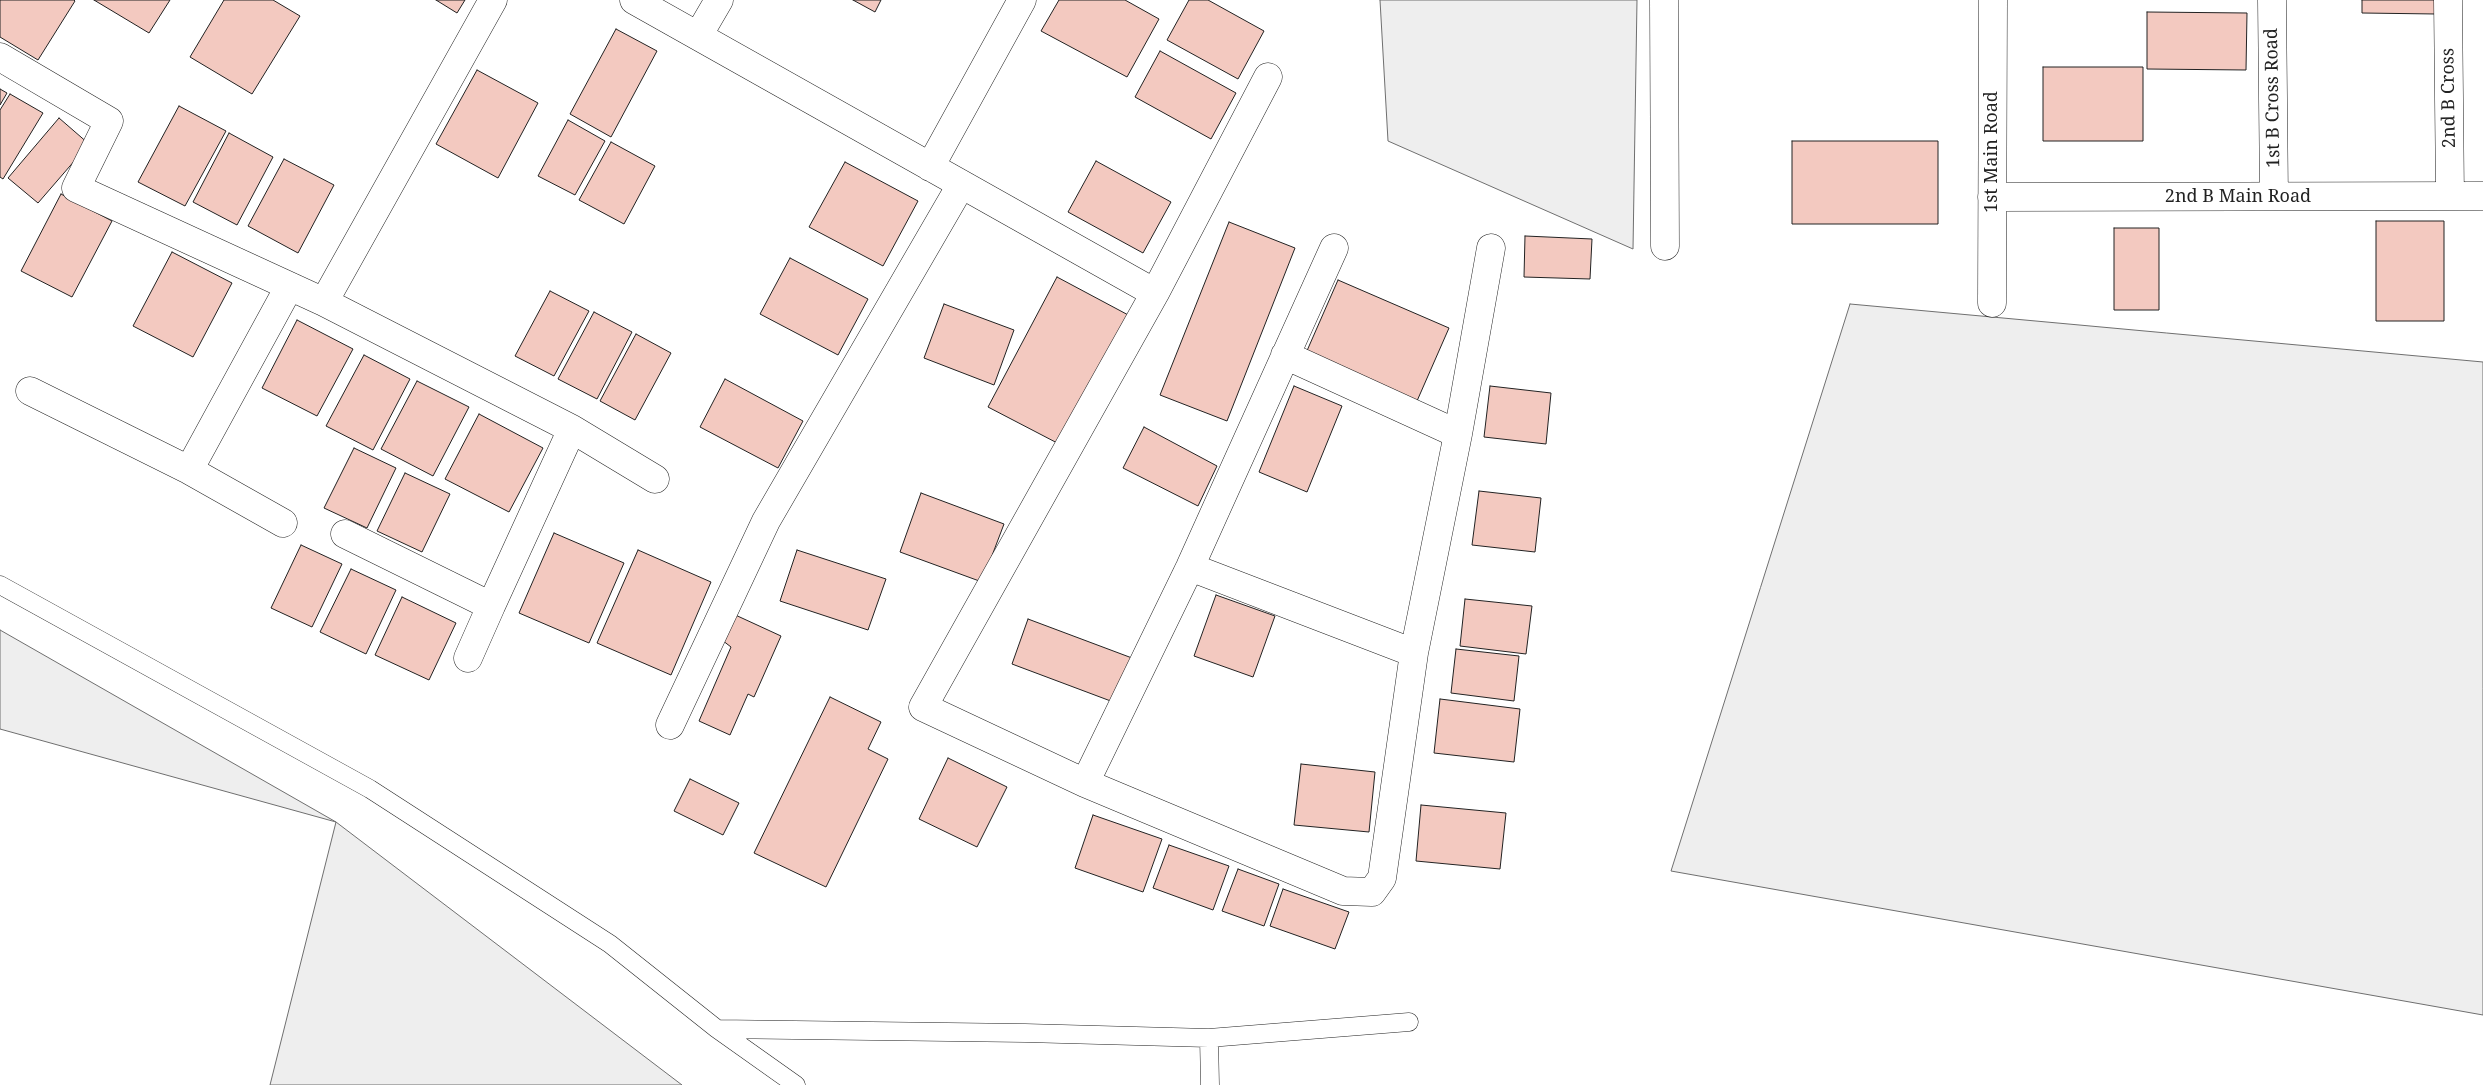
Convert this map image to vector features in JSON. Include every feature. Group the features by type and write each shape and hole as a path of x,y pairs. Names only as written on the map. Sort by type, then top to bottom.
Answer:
{"street":[{"path":"324,302 493,0"},
{"path":"634,0 1155,293"},
{"path":"698,36 719,0"},
{"path":"930,166 1022,0"},
{"path":"1664,0 1665,246"},
{"name":"1st Main Road","path":"1992,303 1993,0"},
{"name":"1st B Cross Road","path":"2272,0 2274,196"},
{"name":"2nd B Cross","path":"2448,0 2450,196"},
{"path":"0,57 109,121 76,188 324,302 572,429 655,480"},
{"path":"1268,77 1155,293 923,707 1085,783 1343,891 1372,892 1382,878 1414,653 1458,434 1491,248"},
{"path":"670,725 766,521 961,185"},
{"name":"2nd B Main Road","path":"1992,197 2483,196"},
{"path":"1085,783 1190,567 1334,248"},
{"path":"189,470 289,287"},
{"path":"1285,355 1458,434"},
{"path":"30,391 189,470 283,523"},
{"path":"468,658 572,429"},
{"path":"345,534 491,606"},
{"path":"1190,567 1414,653"}],"lane":[{"path":"0,585 370,788 610,944 717,1029 796,1085"},
{"path":"717,1029 1025,1032 1209,1038 1409,1022"},
{"path":"1209,1038 1210,1085"}],"shaded area":[{"path":"1380,0 1637,0 1633,249 1388,141"},
{"path":"1850,304 2483,362 2483,1015 1671,871"},
{"path":"0,630 336,822 0,729"},
{"path":"336,822 682,1085 270,1085"}],"building":[{"path":"0,0 75,1 38,60 0,37"},
{"path":"94,0 170,0 149,33"},
{"path":"224,0 273,0 300,16 252,94 190,57"},
{"path":"436,0 465,0 457,13"},
{"path":"853,0 881,0 875,12"},
{"path":"1059,0 1125,0 1159,19 1127,77 1041,31"},
{"path":"1189,0 1208,0 1264,31 1238,79 1167,40"},
{"path":"2362,0 2436,0 2436,14 2362,13"},
{"path":"2147,12 2247,13 2246,70 2147,69"},
{"path":"616,29 657,51 611,137 570,114"},
{"path":"1160,51 1236,93 1211,139 1135,97"},
{"path":"2043,67 2143,67 2143,141 2043,141"},
{"path":"477,70 538,103 498,178 436,144"},
{"path":"0,89 7,93 0,105"},
{"path":"10,94 43,113 3,179 0,177 0,110"},
{"path":"179,106 226,131 185,206 138,182"},
{"path":"59,118 89,144 38,203 8,178"},
{"path":"568,120 605,141 575,195 538,176"},
{"path":"229,133 273,157 237,225 193,202"},
{"path":"1792,141 1938,141 1938,224 1792,224"},
{"path":"611,142 655,166 624,224 579,200"},
{"path":"284,159 334,185 298,253 248,226"},
{"path":"1096,161 1171,202 1143,253 1068,212"},
{"path":"845,162 918,201 883,266 809,227"},
{"path":"61,194 112,221 72,297 21,271"},
{"path":"2376,221 2444,221 2444,321 2376,321"},
{"path":"1229,222 1295,248 1227,421 1160,395"},
{"path":"2114,228 2159,228 2159,310 2114,310"},
{"path":"1525,236 1592,239 1590,279 1524,277"},
{"path":"172,252 232,283 193,357 133,326"},
{"path":"790,258 868,299 838,355 760,314"},
{"path":"1057,277 1132,317 1063,446 988,407"},
{"path":"1338,280 1449,328 1417,401 1306,353"},
{"path":"550,291 589,311 554,376 515,356"},
{"path":"944,304 1014,330 994,385 924,358"},
{"path":"594,312 632,332 597,399 558,379"},
{"path":"297,320 353,349 317,416 262,388"},
{"path":"636,334 671,353 635,420 600,401"},
{"path":"364,355 410,379 373,450 326,426"},
{"path":"725,379 803,421 778,468 700,427"},
{"path":"417,381 469,407 433,476 381,449"},
{"path":"1294,386 1342,406 1307,492 1259,472"},
{"path":"1490,386 1551,393 1546,444 1484,437"},
{"path":"479,414 543,448 509,512 445,479"},
{"path":"1144,427 1217,466 1198,506 1123,468"},
{"path":"354,448 396,468 367,528 324,508"},
{"path":"405,473 450,494 422,552 377,531"},
{"path":"1479,491 1541,498 1535,552 1472,545"},
{"path":"921,493 1004,524 982,582 900,552"},
{"path":"554,533 624,563 589,643 519,613"},
{"path":"301,545 342,564 312,627 271,608"},
{"path":"638,550 711,582 671,675 597,643"},
{"path":"797,550 886,579 868,630 780,601"},
{"path":"351,569 396,590 366,654 320,632"},
{"path":"1216,595 1275,616 1253,677 1194,656"},
{"path":"402,597 456,623 429,680 375,655"},
{"path":"1465,599 1532,606 1526,654 1460,646"},
{"path":"731,613 781,636 754,697 748,694 730,735 699,721 731,647 718,637"},
{"path":"1028,619 1132,658 1116,703 1012,664"},
{"path":"1456,649 1519,656 1514,701 1451,693"},
{"path":"830,697 881,722 868,749 888,759 826,887 754,853"},
{"path":"1440,699 1520,709 1514,762 1434,753"},
{"path":"948,758 1007,787 977,847 919,819"},
{"path":"1301,764 1375,772 1369,832 1294,825"},
{"path":"690,779 739,803 723,835 674,811"},
{"path":"1421,805 1506,813 1500,869 1416,861"},
{"path":"1093,815 1162,839 1143,892 1075,868"},
{"path":"1169,845 1229,866 1213,910 1153,888"},
{"path":"1238,869 1279,884 1264,926 1222,911"},
{"path":"1283,889 1349,912 1335,949 1270,926"}]}
